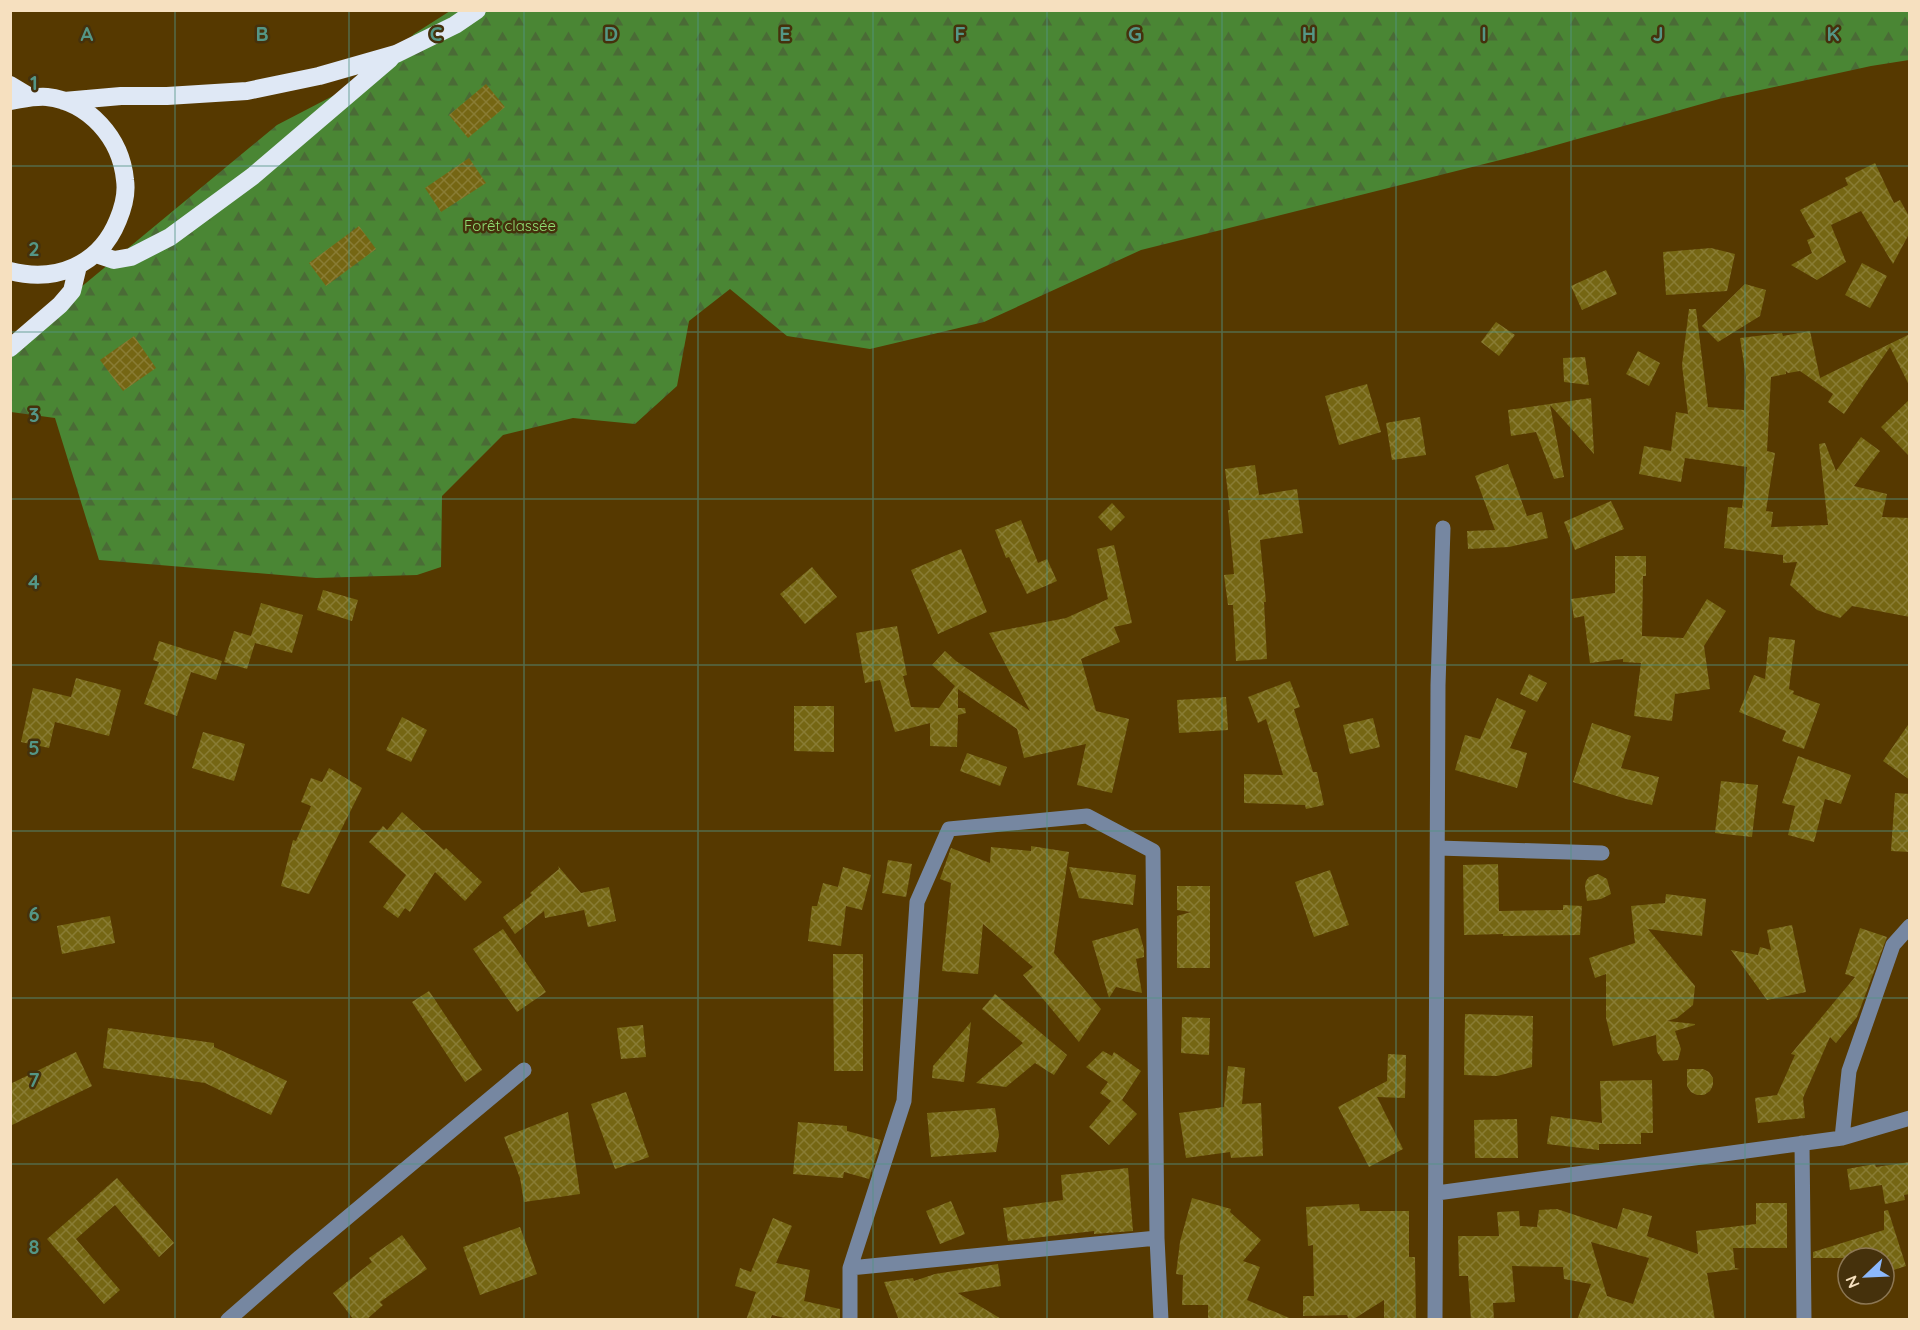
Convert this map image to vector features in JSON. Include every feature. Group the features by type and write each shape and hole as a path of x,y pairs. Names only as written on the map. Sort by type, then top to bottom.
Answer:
{"highway":[{"path":"10,102 30,97 64,101 121,96 167,96 247,91 319,76 396,54 455,25 477,10"},
{"path":"96,254 114,260 131,257 170,237 253,176 396,54"},
{"path":"10,85 30,97"},
{"path":"10,271 27,275 53,274 78,266 96,254 113,233 123,208 126,182 120,155 107,132 88,113 64,101"},
{"path":"10,348 60,305 72,291 78,266"}],"street":[{"path":"1435,1320 1438,685 1443,528"},
{"path":"849,1320 850,1268 904,1101 917,902 949,829 1087,816 1153,850 1157,1238 1161,1320"},
{"path":"1438,848 1602,854"},
{"path":"1842,1138 1849,1071 1893,945 1910,926"},
{"path":"228,1320 524,1070"},
{"path":"1437,1193 1842,1138 1910,1118"},
{"path":"1803,1143 1804,1320"},
{"path":"850,1268 1157,1238"}],"green space":[{"name":"Forêt classée","path":"450,11 1909,11 1909,60 1719,99 1528,153 1141,250 984,322 870,349 787,336 730,289 689,321 677,386 635,424 573,418 503,435 442,496 441,567 417,575 316,578 99,560 55,418 11,412 11,345 277,125 379,72 414,34"}],"building":[{"path":"486,84 505,107 468,138 449,115"},
{"path":"469,158 486,183 441,212 425,188"},
{"path":"1875,163 1894,203 1900,200 1910,218 1910,232 1893,264 1861,211 1831,225 1846,262 1817,280 1791,265 1812,253 1807,240 1815,237 1800,210 1848,185 1845,178"},
{"path":"359,226 376,249 326,286 309,263"},
{"path":"1711,248 1735,254 1727,291 1666,295 1663,252"},
{"path":"1862,263 1887,276 1870,308 1845,295"},
{"path":"1606,270 1617,294 1582,310 1571,286"},
{"path":"1745,284 1766,290 1760,316 1718,342 1702,326"},
{"path":"1689,309 1696,309 1708,407 1744,410 1746,377 1740,338 1782,333 1783,336 1810,331 1820,378 1910,334 1910,387 1890,347 1844,414 1828,402 1833,394 1800,371 1788,373 1786,371 1786,374 1771,377 1767,451 1775,453 1766,511 1773,512 1771,527 1828,525 1819,444 1825,443 1836,471 1861,437 1880,451 1854,486 1887,494 1882,517 1910,518 1910,617 1852,606 1840,618 1817,610 1790,585 1797,562 1783,563 1783,555 1724,548 1728,507 1742,508 1747,467 1685,458 1681,482 1639,474 1644,446 1671,451 1676,412 1688,414 1682,365"},
{"path":"1496,322 1515,335 1499,356 1481,342"},
{"path":"134,336 156,368 123,391 100,360"},
{"path":"1638,351 1660,363 1649,386 1626,374"},
{"path":"1585,357 1589,385 1564,382 1563,358"},
{"path":"1367,384 1381,432 1339,445 1325,396"},
{"path":"1591,398 1594,454 1550,405 1564,477 1554,479 1536,432 1511,436 1508,410"},
{"path":"1910,399 1910,457 1881,427"},
{"path":"1420,417 1426,455 1392,460 1386,423"},
{"path":"1508,464 1527,516 1542,512 1548,538 1509,547 1468,549 1467,531 1495,530 1475,476"},
{"path":"1255,465 1259,495 1297,489 1303,533 1260,540 1266,602 1264,602 1267,659 1236,661 1233,605 1228,605 1224,575 1234,574 1225,469"},
{"path":"1611,501 1624,529 1575,550 1564,522"},
{"path":"1112,503 1125,517 1111,531 1098,517"},
{"path":"1021,520 1038,563 1047,559 1057,581 1027,594 1009,557 1006,558 995,530"},
{"path":"1114,545 1132,623 1114,627 1120,642 1081,659 1096,711 1129,719 1112,793 1077,785 1086,744 1024,758 1017,729 958,689 958,708 965,708 966,713 958,715 957,747 930,746 930,723 895,732 880,680 865,683 856,633 897,626 907,675 903,676 911,707 939,708 955,686 932,665 945,651 956,661 1030,711 989,633 1066,618 1108,599 1097,549"},
{"path":"961,549 987,612 938,634 911,570"},
{"path":"1615,556 1646,556 1646,576 1643,576 1642,636 1683,638 1707,599 1726,611 1704,646 1710,689 1675,694 1672,721 1634,716 1641,663 1623,662 1623,659 1590,663 1584,616 1574,618 1571,599 1615,593"},
{"path":"812,567 837,597 805,624 780,594"},
{"path":"323,590 358,600 352,621 317,610"},
{"path":"261,603 303,615 292,653 255,643 247,669 224,662 234,631 251,636"},
{"path":"1769,637 1795,640 1789,689 1794,691 1793,694 1820,704 1804,749 1782,741 1786,731 1739,712 1754,675 1765,679"},
{"path":"159,641 222,661 216,680 191,672 177,716 144,704 159,662 153,660"},
{"path":"1529,674 1547,683 1537,702 1520,694"},
{"path":"76,678 121,690 109,736 55,722 49,748 21,742 33,688 71,697"},
{"path":"1290,681 1300,707 1294,709 1313,772 1317,772 1324,805 1306,809 1305,805 1244,803 1244,774 1283,775 1266,719 1258,723 1248,697"},
{"path":"1226,697 1228,730 1179,733 1177,700"},
{"path":"1497,698 1526,711 1510,748 1527,753 1517,788 1455,770 1465,735 1480,739"},
{"path":"794,706 834,706 834,752 794,751"},
{"path":"402,717 427,730 411,762 386,750"},
{"path":"1373,718 1380,747 1350,754 1343,725"},
{"path":"1910,722 1910,780 1883,761"},
{"path":"1592,723 1631,736 1621,768 1659,777 1652,805 1573,782"},
{"path":"203,732 245,744 234,781 192,768"},
{"path":"967,753 1007,767 1000,786 960,771"},
{"path":"1798,756 1851,775 1841,804 1825,799 1814,842 1788,835 1795,806 1782,803"},
{"path":"329,768 362,788 309,894 281,886 293,840 296,841 311,806 301,802 311,778 322,782"},
{"path":"1721,781 1758,785 1752,837 1715,833"},
{"path":"1895,793 1910,794 1910,852 1891,851"},
{"path":"402,812 444,850 446,848 482,882 465,901 435,872 410,912 405,908 398,918 383,907 406,875 369,842 383,826 387,830"},
{"path":"1031,846 1069,852 1054,953 1101,1009 1079,1042 1023,975 1033,967 983,924 978,974 942,971 951,883 940,879 951,848 990,863 991,847 1031,851"},
{"path":"888,860 912,864 906,897 882,893"},
{"path":"1498,864 1499,911 1563,910 1563,905 1582,906 1580,935 1464,935 1463,865"},
{"path":"558,866 581,893 609,887 616,921 588,927 584,910 545,918 544,911 515,934 503,917 532,895 530,893 559,869"},
{"path":"843,867 871,875 862,910 846,906 841,946 808,941 812,906 817,906 823,883 838,887"},
{"path":"1069,867 1136,875 1133,905 1079,898"},
{"path":"1330,870 1349,925 1314,937 1295,882"},
{"path":"1598,874 1607,879 1611,894 1601,899 1587,901 1586,881 1589,877"},
{"path":"1177,886 1210,886 1210,968 1177,968 1177,916 1191,912 1177,910"},
{"path":"1666,894 1706,899 1702,936 1648,929 1695,986 1693,1005 1677,1018 1667,1021 1695,1025 1675,1031 1681,1049 1678,1060 1663,1061 1657,1052 1656,1035 1613,1046 1606,1018 1606,974 1595,978 1589,958 1635,943 1631,906 1665,903"},
{"path":"110,916 115,943 62,954 57,926"},
{"path":"1792,925 1806,992 1767,1000 1731,950 1758,955 1760,947 1771,950 1767,930"},
{"path":"1138,928 1144,949 1144,957 1136,959 1142,993 1116,987 1109,998 1092,941"},
{"path":"1860,928 1887,937 1857,1017 1836,1043 1830,1037 1803,1098 1805,1118 1758,1123 1755,1098 1777,1095 1795,1055 1791,1054 1855,977 1845,974"},
{"path":"503,929 546,992 517,1012 473,949"},
{"path":"833,954 863,954 863,1071 834,1071"},
{"path":"429,991 482,1070 465,1082 412,1002"},
{"path":"995,994 1067,1055 1054,1075 1035,1063 1006,1087 976,1083 1023,1043 982,1009"},
{"path":"1465,1014 1533,1016 1532,1067 1497,1076 1464,1075"},
{"path":"1182,1017 1210,1018 1209,1055 1181,1053"},
{"path":"971,1022 964,1082 932,1078 933,1066"},
{"path":"643,1025 646,1057 621,1059 617,1028"},
{"path":"108,1028 214,1043 214,1047 287,1081 271,1115 205,1083 103,1068"},
{"path":"1103,1051 1112,1056 1114,1052 1141,1071 1122,1100 1137,1114 1109,1145 1089,1127 1111,1101 1100,1093 1108,1082 1086,1067"},
{"path":"76,1052 92,1086 10,1126 10,1084"},
{"path":"1388,1054 1406,1055 1405,1098 1377,1097 1403,1149 1369,1167 1338,1107 1387,1081"},
{"path":"1228,1066 1245,1068 1242,1104 1261,1103 1263,1156 1231,1158 1230,1152 1186,1158 1179,1113 1224,1107"},
{"path":"1687,1069 1703,1069 1709,1072 1713,1078 1710,1091 1704,1095 1691,1092 1687,1086"},
{"path":"1652,1080 1653,1133 1641,1133 1641,1144 1599,1144 1599,1150 1547,1144 1551,1116 1602,1123 1600,1081"},
{"path":"626,1092 649,1157 615,1169 591,1104"},
{"path":"995,1108 999,1135 996,1152 931,1157 927,1113"},
{"path":"568,1112 580,1194 524,1202 520,1178 504,1137"},
{"path":"1517,1119 1518,1158 1475,1158 1474,1120"},
{"path":"798,1122 847,1126 847,1131 881,1140 869,1179 844,1172 843,1178 793,1174"},
{"path":"1910,1162 1910,1194 1904,1195 1905,1200 1885,1204 1882,1185 1850,1190 1847,1169 1875,1164 1876,1167"},
{"path":"1128,1168 1133,1231 1094,1234 1094,1231 1008,1241 1003,1208 1063,1200 1061,1175"},
{"path":"117,1178 174,1243 159,1257 115,1205 76,1239 120,1290 104,1304 47,1239"},
{"path":"1192,1198 1231,1209 1230,1212 1261,1240 1243,1261 1260,1267 1247,1300 1294,1320 1208,1320 1208,1305 1182,1305 1183,1275 1176,1274 1180,1242"},
{"path":"951,1201 965,1234 940,1244 926,1211"},
{"path":"1756,1203 1787,1203 1787,1248 1733,1248 1735,1268 1740,1269 1707,1273 1715,1320 1577,1320 1591,1284 1564,1279 1563,1267 1512,1266 1515,1302 1493,1303 1494,1320 1471,1320 1468,1276 1459,1276 1458,1236 1499,1236 1497,1212 1519,1211 1520,1226 1537,1227 1539,1210 1557,1209 1617,1229 1623,1208 1652,1216 1647,1236 1698,1254 1696,1231 1756,1224","holes":["1591,1242 1649,1258 1633,1304 1607,1296"]},
{"path":"1359,1204 1360,1211 1409,1211 1409,1257 1415,1257 1416,1320 1384,1320 1384,1300 1352,1320 1349,1320 1347,1315 1303,1316 1303,1296 1314,1296 1313,1245 1308,1246 1306,1207"},
{"path":"1888,1210 1906,1266 1896,1269 1896,1246 1836,1246 1836,1258 1813,1258 1813,1252 1884,1230 1884,1211"},
{"path":"773,1218 792,1226 776,1263 810,1270 804,1301 840,1309 840,1320 793,1320 772,1315 770,1320 746,1320 756,1292 735,1286 740,1268 751,1272"},
{"path":"520,1227 537,1274 480,1295 463,1247"},
{"path":"402,1235 427,1269 380,1302 383,1305 366,1320 354,1320 333,1293 372,1262 369,1258"},
{"path":"998,1264 1001,1286 958,1293 1003,1320 899,1320 884,1282 913,1278 914,1281 935,1274"}]}
